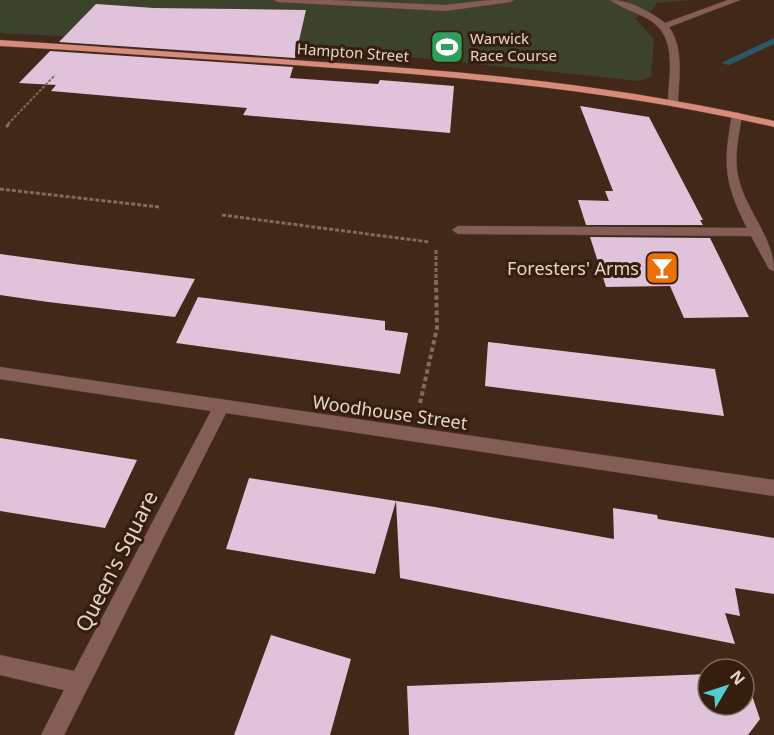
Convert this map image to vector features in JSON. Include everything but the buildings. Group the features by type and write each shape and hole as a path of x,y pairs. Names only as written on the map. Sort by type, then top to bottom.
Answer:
{"main road":[{"name":"Hampton Street","path":"0,43 528,81 673,101 774,124"}],"street":[{"path":"278,0 445,8 510,0"},
{"path":"614,0 643,11 665,26 673,39 675,47 673,101"},
{"path":"665,26 736,0"},
{"path":"737,115 730,150 730,173 774,266"},
{"path":"458,230 756,232"},
{"name":"Woodhouse Street","path":"0,373 774,488"},
{"name":"Queen's Square","path":"52,735 220,407"},
{"path":"0,665 79,683"}],"path":[{"path":"6,127 81,48"},
{"path":"0,189 159,207"},
{"path":"222,215 436,243 437,328 412,435"}],"green space":[{"name":"Warwick Race Course","path":"0,0 692,0 657,3 651,11 635,18 654,39 651,77 639,81 382,54 0,33"}],"waterway":[{"path":"726,63 774,41"}],"place":[{"name":"Warwick Race Course","path":"447,47"},
{"name":"Foresters' Arms","path":"662,268"}]}
